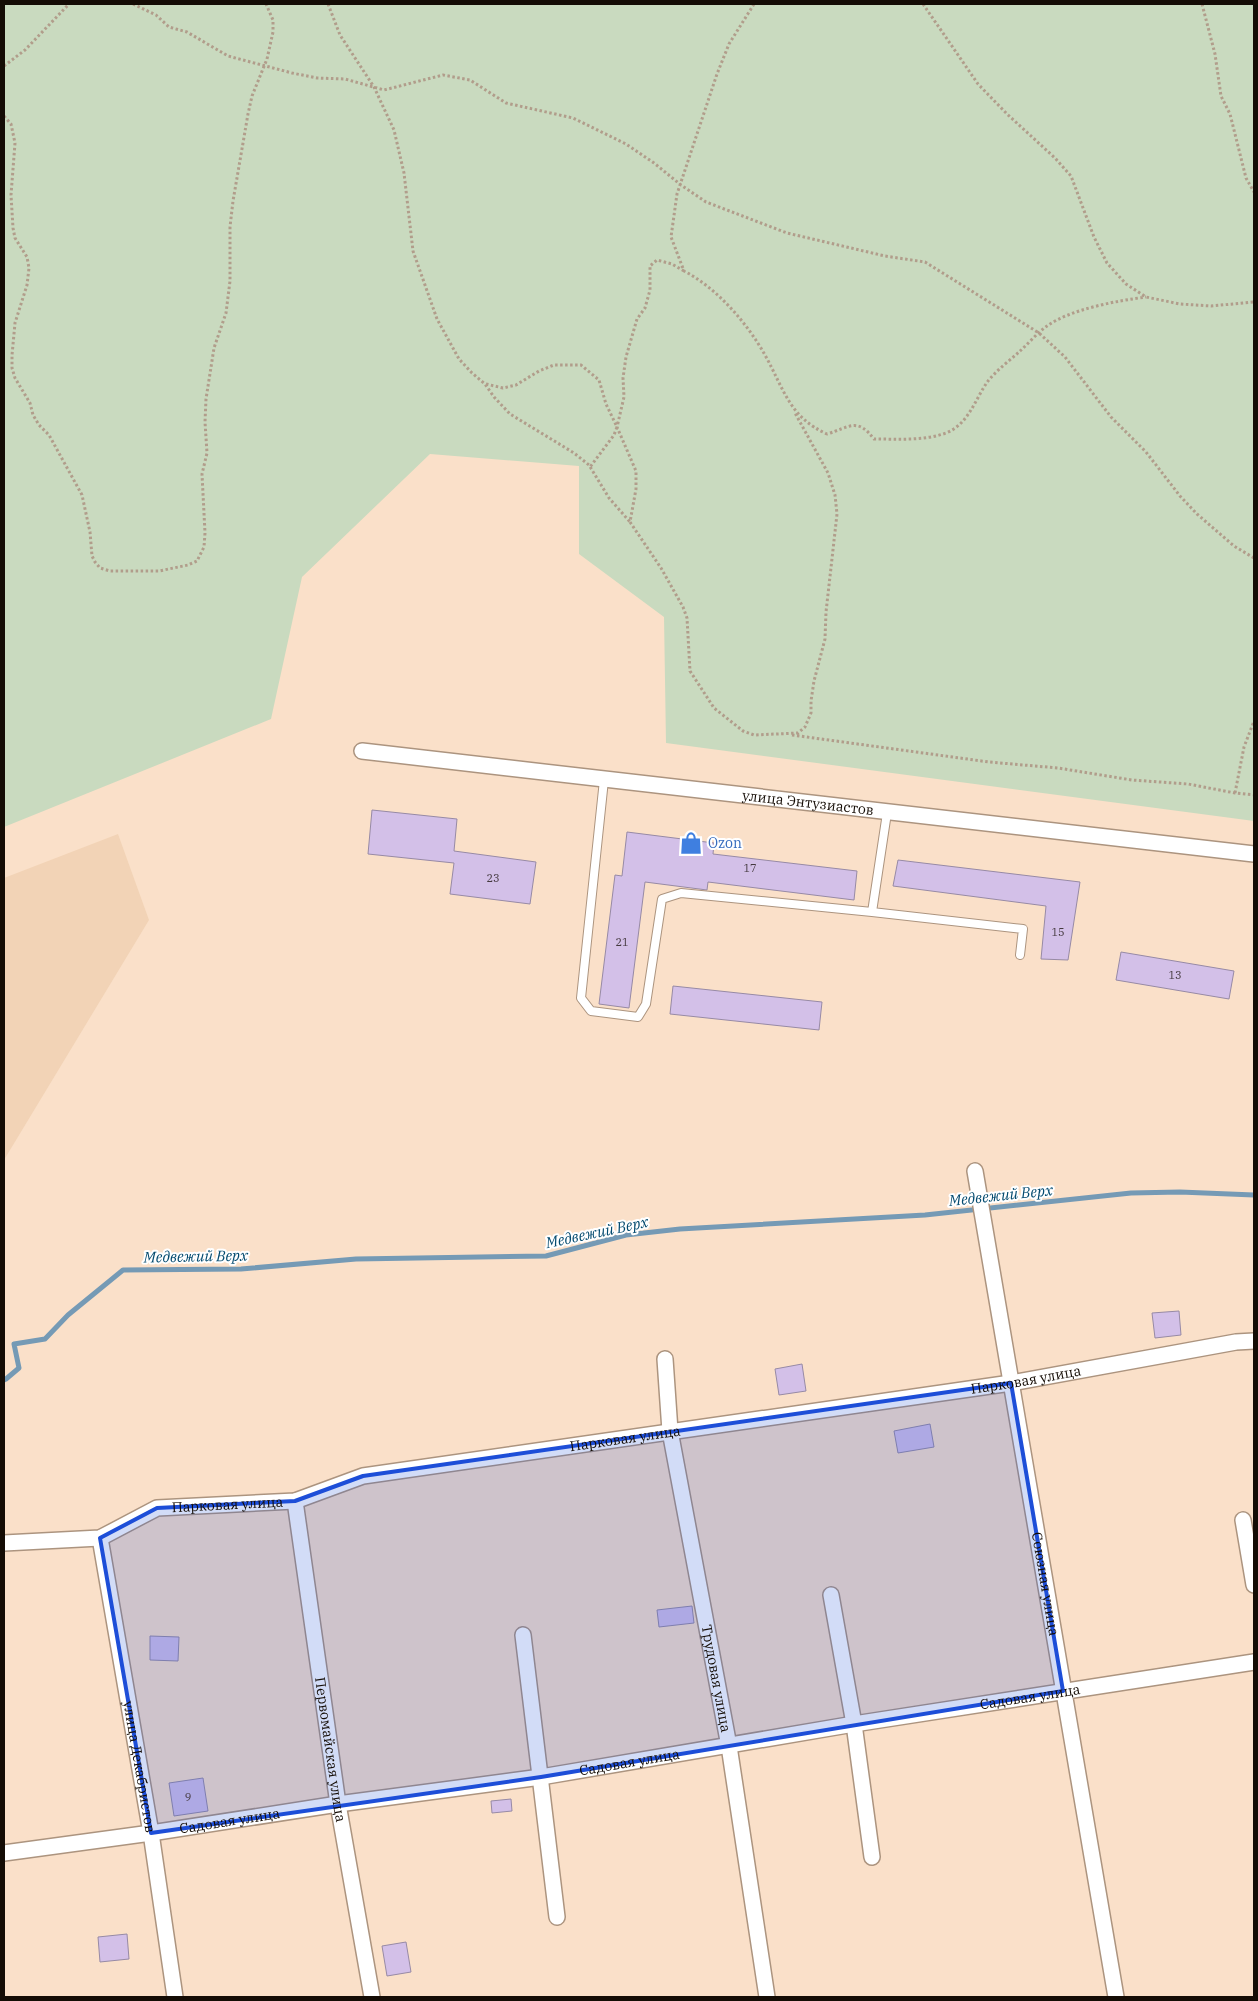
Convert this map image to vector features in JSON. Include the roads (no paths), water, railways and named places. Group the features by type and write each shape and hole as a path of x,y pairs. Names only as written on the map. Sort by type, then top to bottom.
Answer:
{"street":[{"name":"улица Энтузиастов","path":"362,751 1254,854"},
{"name":"Союзная улица","path":"975,1171 1116,1997"},
{"name":"Парковая улица","path":"4,1543 100,1538 157,1508 295,1501 363,1476 1011,1383 1236,1342 1254,1341"},
{"name":"Трудовая улица","path":"665,1359 670,1431 729,1746 768,1997"},
{"name":"Первомайская улица","path":"295,1501 338,1804 372,1997"},
{"path":"1243,1520 1254,1585"},
{"name":"улица Декабристов","path":"100,1538 151,1833 175,1997"},
{"path":"831,1595 854,1724 872,1857"},
{"path":"523,1635 557,1917"},
{"name":"Садовая улица","path":"4,1853 151,1833 338,1804 541,1778 854,1724 1254,1662"}],"lane":[{"path":"604,780 581,998 591,1011 638,1017 646,1004 662,899 681,893 872,912 1023,930 1020,956"},
{"path":"872,912 887,813"}],"waterway":[{"name":"Медвежий Верх","path":"4,1380 19,1368 14,1344 45,1339 68,1315 123,1270 241,1269 356,1259 546,1256 626,1235 680,1229 925,1215 1131,1193 1180,1192 1254,1195"}],"place":[{"name":"Ozon","path":"691,843"}]}
